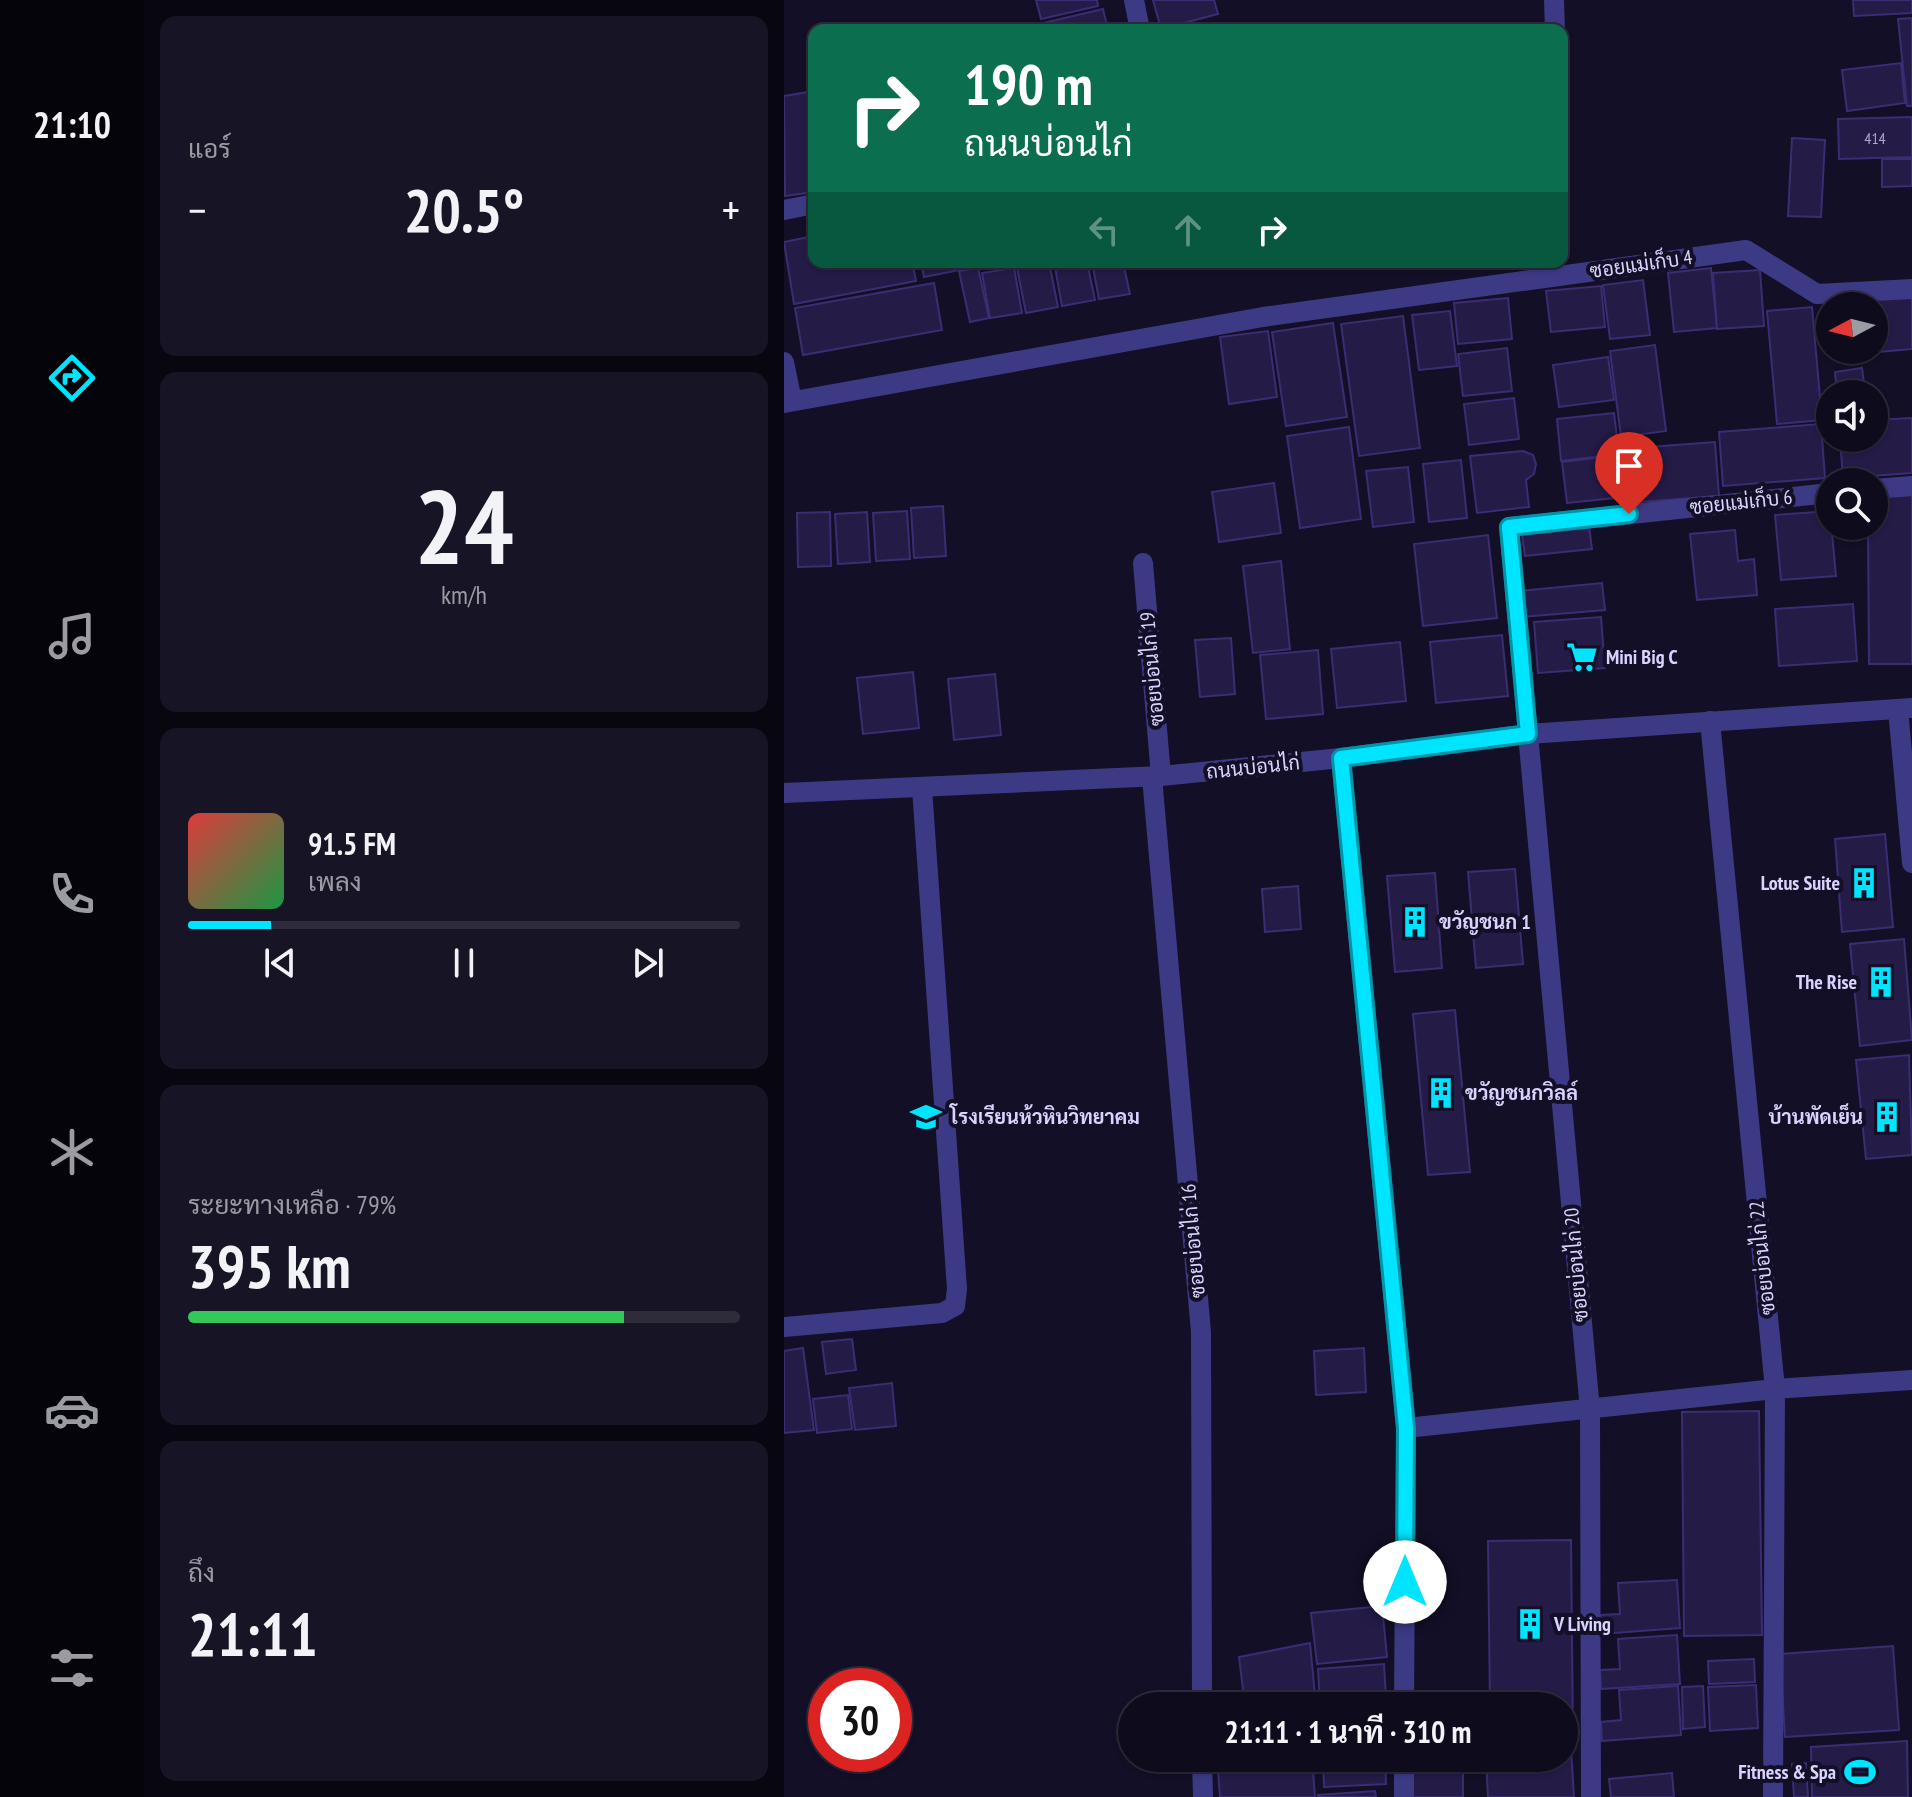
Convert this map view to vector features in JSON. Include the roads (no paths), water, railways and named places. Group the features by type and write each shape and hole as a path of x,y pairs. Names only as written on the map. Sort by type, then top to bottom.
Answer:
{"street":[{"path":"1134,0 1139,24"},
{"path":"1554,0 1555,24"},
{"path":"784,210 808,205"},
{"name":"ซอยแม่เก็บ 4","path":"788,402 1263,317 1746,250 1817,294 1912,289"},
{"path":"784,362 788,402"},
{"path":"1888,488 1912,486"},
{"name":"ซอยแม่เก็บ 6","path":"1509,527 1816,494"},
{"name":"ซอยบ่อนไก่ 20","path":"1509,527 1590,1410 1591,1797"},
{"name":"ซอยบ่อนไก่ 19","path":"1143,563 1156,776"},
{"path":"1905,708 1912,863"},
{"name":"ถนนบ่อนไก่","path":"784,793 1156,776 1341,758 1528,734 1905,708"},
{"name":"ซอยบ่อนไก่ 22","path":"1710,721 1775,1389 1773,1797"},
{"path":"1341,758 1406,1428 1404,1692"},
{"name":"ซอยบ่อนไก่ 16","path":"1156,776 1201,1332 1202,1692"},
{"path":"784,1327 942,1313 955,1306 957,1289 922,788"},
{"path":"1406,1428 1775,1389 1912,1380"},
{"path":"1202,1772 1203,1797"},
{"path":"1404,1772 1404,1797"}],"place":[{"name":"Mini Big C","path":"1582,657"},
{"name":"Lotus Suite","path":"1864,883"},
{"name":"ขวัญชนก 1","path":"1415,922"},
{"name":"The Rise","path":"1881,982"},
{"name":"ขวัญชนกวิลล์","path":"1441,1093"},
{"name":"โรงเรียนห้วหินวิทยาคม","path":"926,1117"},
{"name":"บ้านพัดเย็น","path":"1887,1117"},
{"name":"V Living","path":"1530,1624"},
{"name":"Fitness & Spa","path":"1860,1772"}]}
